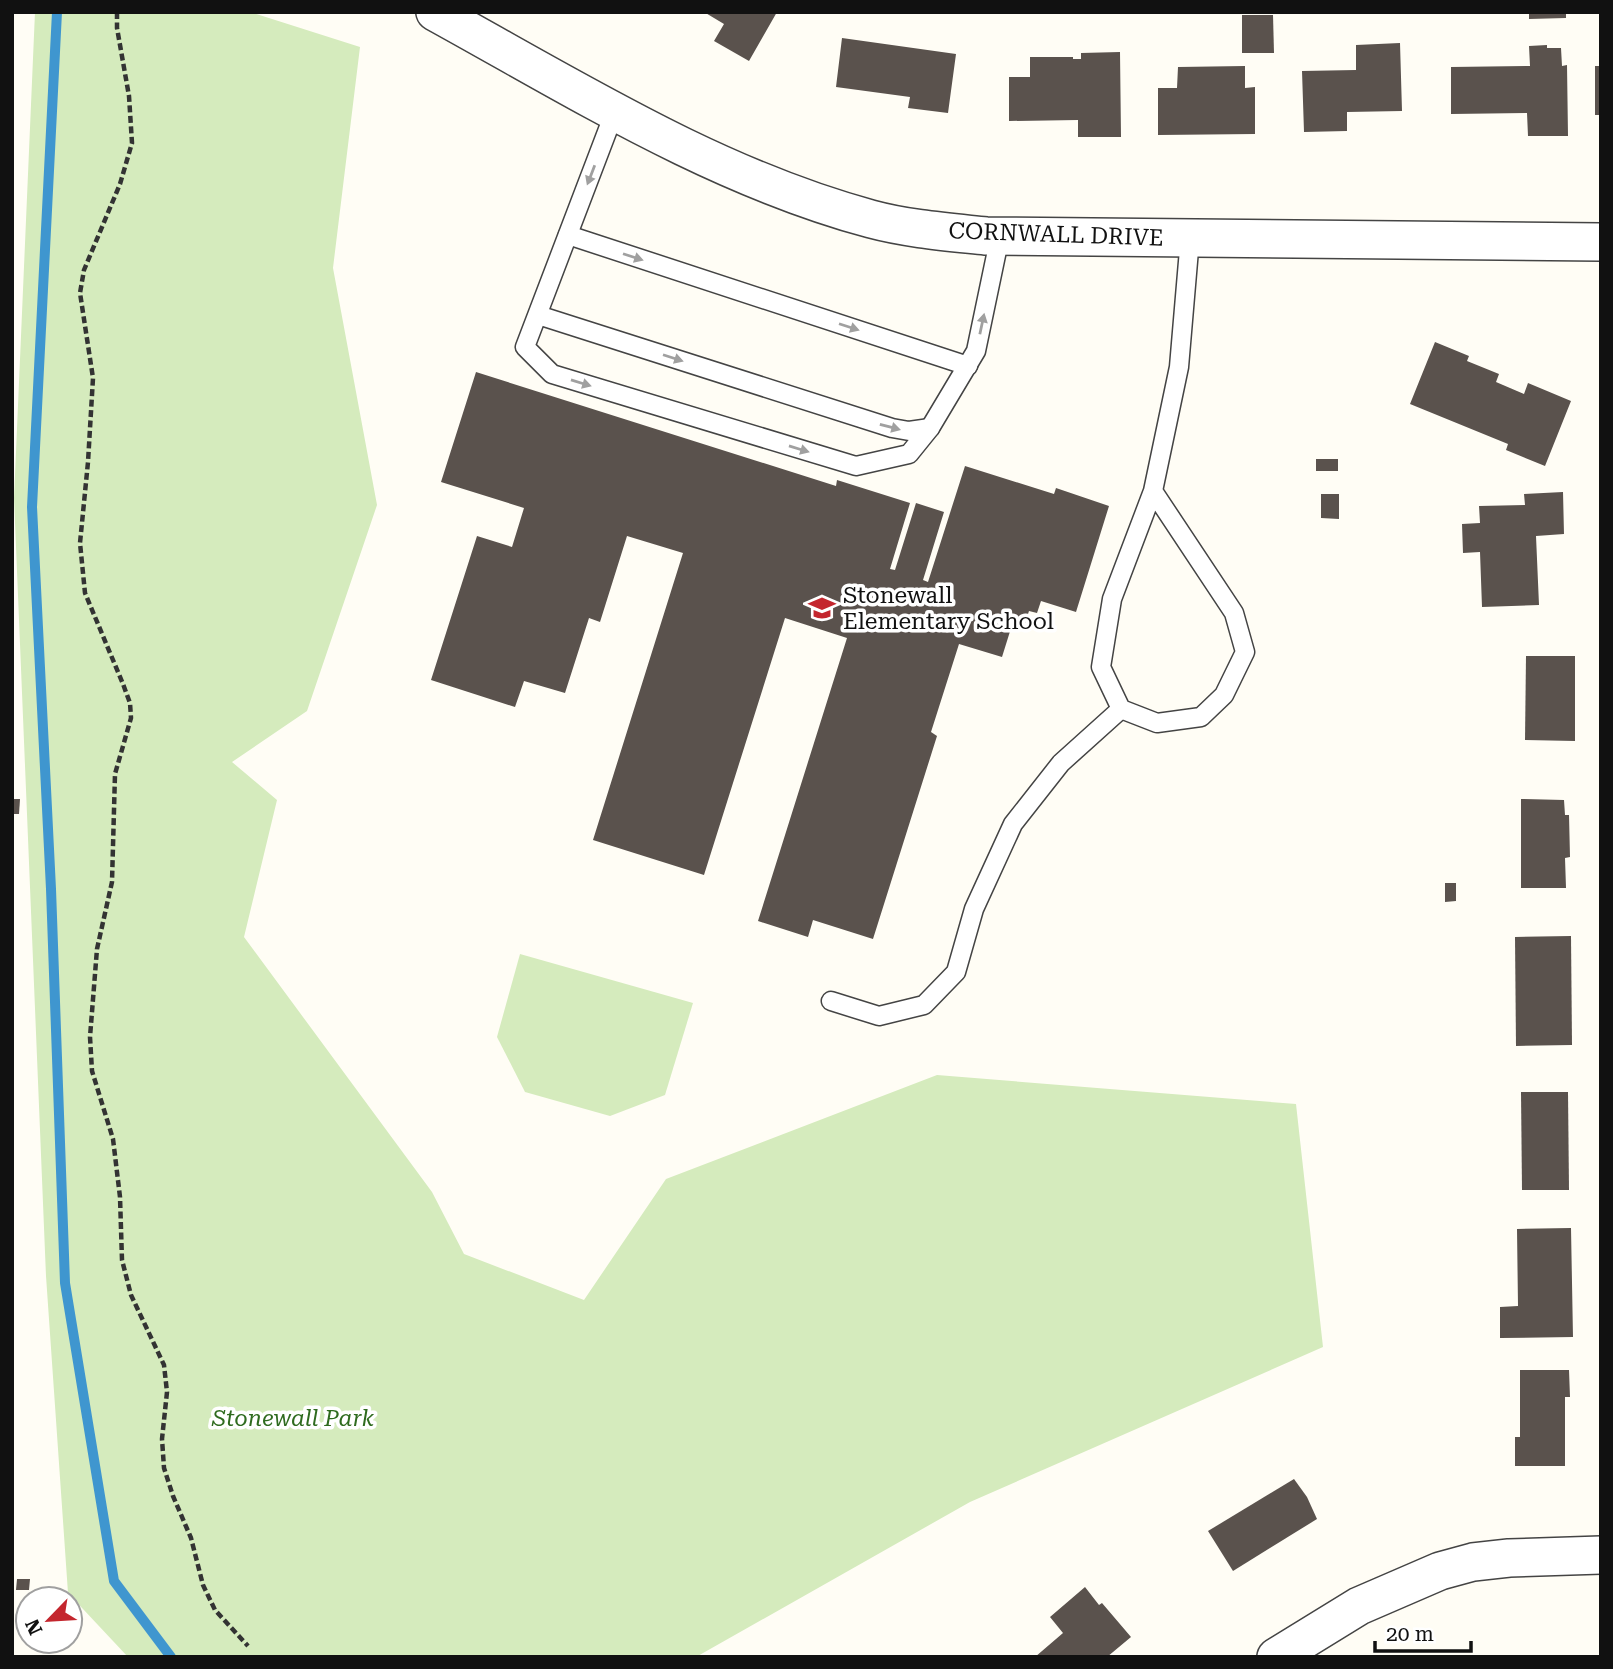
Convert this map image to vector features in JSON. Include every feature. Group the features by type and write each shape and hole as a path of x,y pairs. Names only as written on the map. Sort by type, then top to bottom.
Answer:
{"street":[{"name":"CORNWALL DRIVE","path":"435,12 615,111 722,165 778,190 872,219 927,229 1000,236 1601,242"},
{"path":"1276,1657 1359,1606 1440,1572 1473,1562 1509,1558 1601,1555"}],"lane":[{"path":"615,111 525,347 552,374 856,466 909,454 930,428 976,352 1000,236"},
{"path":"568,236 968,366"},
{"path":"1153,491 1234,613 1245,652 1224,695 1201,717 1157,723 1121,709 1101,667 1112,600 1153,491 1179,367 1190,238"},
{"path":"538,315 892,428 930,428"},
{"path":"831,1001 879,1016 923,1005 956,972 974,909 1013,824 1061,763 1121,709"}],"path":[{"path":"117,12 117,27 129,96 132,143 120,184 84,270 80,293 93,378 80,543 85,593 130,703 131,718 115,774 112,882 97,949 90,1037 92,1071 113,1139 120,1197 122,1260 131,1295 164,1365 167,1392 162,1439 164,1468 191,1538 209,1598 215,1610 248,1646"}],"green space":[{"name":"Stonewall Park","path":"35,12 250,12 360,47 333,268 377,505 307,711 232,762 277,800 244,937 432,1192 464,1254 584,1300 666,1179 937,1075 1296,1104 1323,1347 970,1502 696,1657 128,1657 84,1610 84,1585 67,1585 46,1276 14,498"},
{"path":"520,954 693,1003 665,1095 610,1116 525,1092 497,1037"}],"building":[{"path":"704,12 777,12 749,61 714,41 724,24"},
{"path":"1529,12 1566,12 1566,18 1529,19"},
{"path":"1242,15 1273,15 1274,53 1242,53"},
{"path":"842,38 956,54 948,113 908,108 910,97 836,87"},
{"path":"1400,43 1402,111 1347,112 1347,131 1304,132 1302,71 1356,70 1356,45"},
{"path":"1547,45 1547,48 1561,48 1562,66 1567,65 1568,136 1528,136 1527,113 1451,114 1451,67 1530,66 1529,46"},
{"path":"1120,52 1121,137 1078,137 1078,120 1009,121 1009,77 1030,77 1030,57 1081,59 1081,53"},
{"path":"1245,66 1245,88 1255,87 1255,134 1158,135 1158,88 1177,88 1178,67"},
{"path":"1595,66 1601,66 1601,115 1595,115"},
{"path":"1435,342 1469,356 1467,361 1499,374 1496,382 1524,394 1528,383 1571,401 1545,466 1506,450 1508,444 1410,404"},
{"path":"476,372 836,486 837,480 910,503 890,569 895,570 916,503 944,512 923,580 928,582 965,466 1054,494 1056,488 1109,506 1076,612 1041,601 1037,613 1029,611 1023,629 1012,625 1002,657 959,644 931,732 937,736 873,939 813,920 808,937 758,921 847,638 785,618 704,875 593,840 683,553 627,536 600,622 589,618 565,693 524,681 515,707 431,680 477,536 512,547 524,508 441,482"},
{"path":"1316,459 1338,459 1338,471 1316,471"},
{"path":"1563,492 1564,534 1536,536 1539,605 1482,607 1480,552 1463,553 1462,524 1480,523 1479,506 1525,505 1524,494"},
{"path":"1321,494 1339,494 1339,519 1321,518"},
{"path":"1526,656 1575,656 1575,741 1525,740"},
{"path":"12,799 20,799 19,814 12,814"},
{"path":"1521,799 1564,800 1565,815 1569,815 1570,857 1565,858 1566,888 1521,888"},
{"path":"1445,883 1456,883 1456,901 1445,902"},
{"path":"1571,936 1572,1045 1516,1046 1515,937"},
{"path":"1521,1092 1568,1092 1569,1190 1522,1190"},
{"path":"1571,1228 1573,1337 1500,1338 1500,1307 1518,1306 1517,1229"},
{"path":"1520,1370 1569,1370 1570,1397 1565,1397 1565,1466 1515,1466 1515,1437 1520,1437"},
{"path":"1294,1479 1307,1497 1317,1519 1233,1571 1208,1531"},
{"path":"17,1579 30,1579 29,1585 16,1585"},
{"path":"1085,1587 1131,1637 1107,1657 1035,1657 1063,1633 1050,1617"}],"waterway":[{"path":"57,12 32,507 51,889 65,1283 114,1581 171,1657"}],"place":[{"name":"Stonewall Elementary School","path":"822,608"}]}
